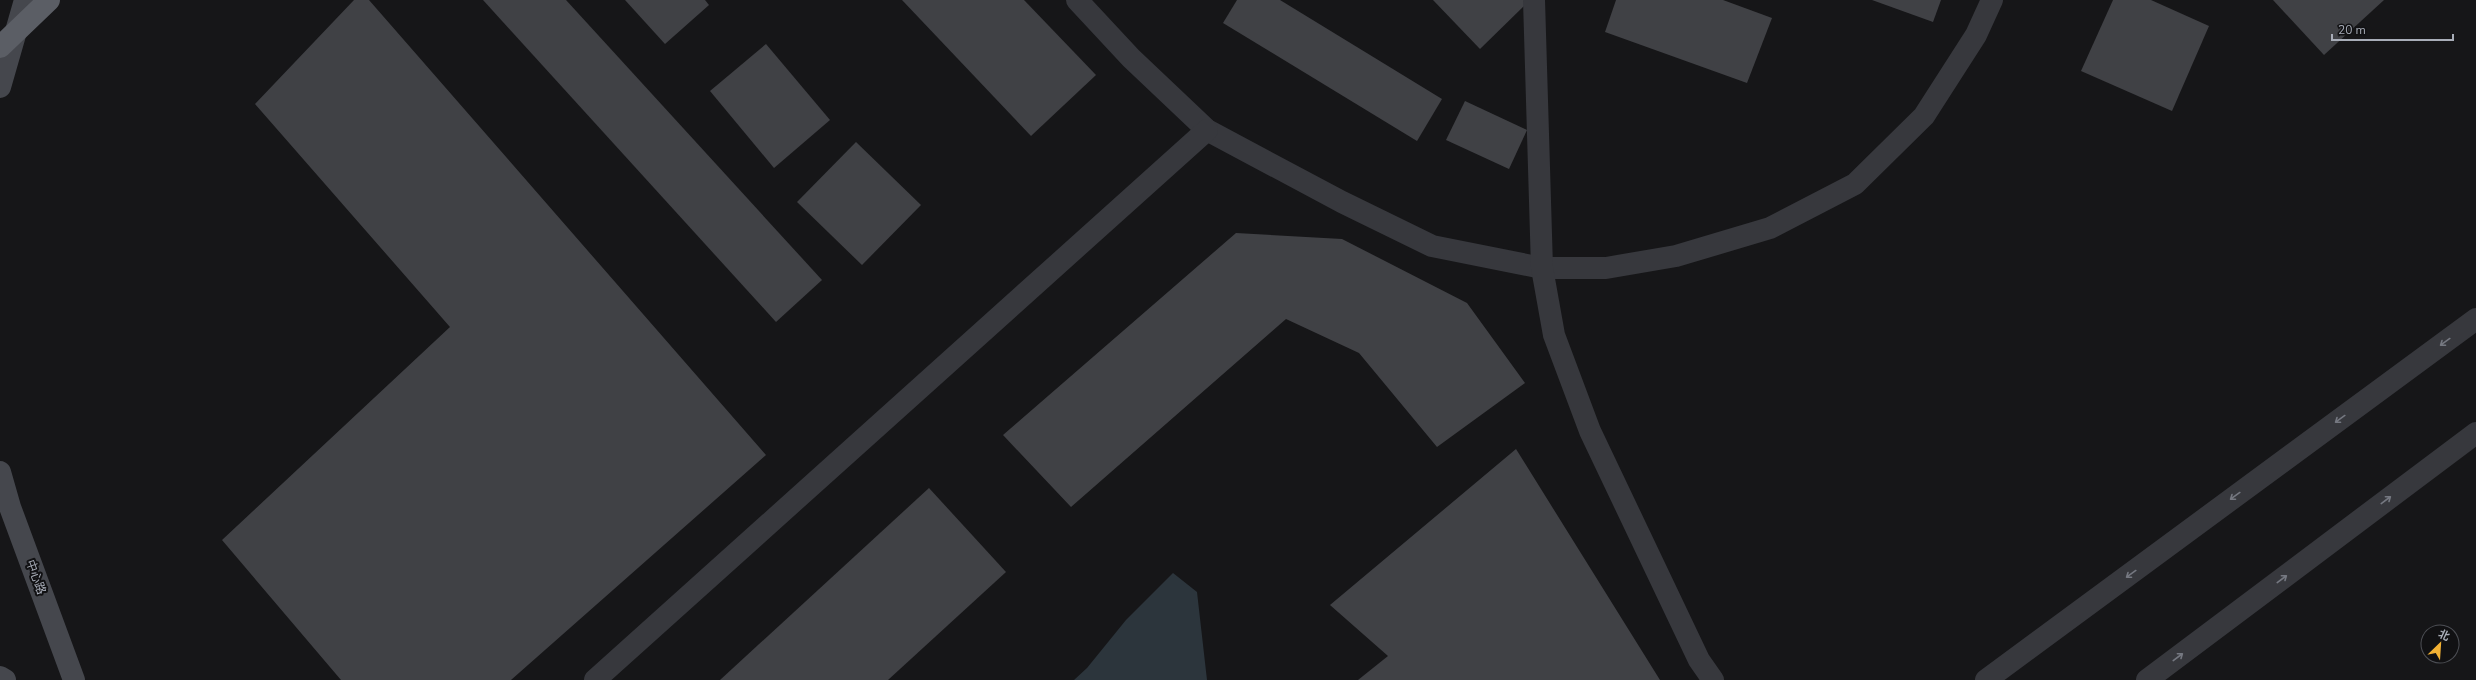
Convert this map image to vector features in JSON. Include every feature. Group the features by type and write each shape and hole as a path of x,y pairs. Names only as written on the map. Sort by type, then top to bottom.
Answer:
{"highway":[{"path":"7,41 49,0"}],"main road":[{"path":"0,87 7,41 25,0"},
{"name":"中心路","path":"0,472 10,507 74,680"},
{"path":"0,677 5,680"}],"street":[{"path":"1077,0 1131,58 1207,130 1432,246 1542,268 1606,268 1676,256 1770,228 1855,184 1924,116 1976,35 1992,0"},
{"path":"1534,0 1542,268 1554,335 1590,431 1699,660 1712,680"},
{"path":"595,680 1207,130"},
{"path":"1986,680 2476,319"},
{"path":"2147,680 2476,433"}],"shaded area":[{"path":"1173,573 1197,592 1207,680 1074,680 1087,668 1126,620"}],"building":[{"path":"354,0 369,0 766,455 511,680 341,680 222,540 450,327 255,104"},
{"path":"483,0 566,0 822,280 776,322"},
{"path":"625,0 705,0 709,5 665,44"},
{"path":"902,0 1024,0 1096,75 1031,136"},
{"path":"1237,0 1280,0 1442,99 1417,141 1223,23"},
{"path":"1433,0 1523,0 1526,4 1480,49"},
{"path":"1616,0 1723,0 1772,18 1747,83 1605,32"},
{"path":"1872,0 1941,0 1933,22"},
{"path":"2113,0 2151,0 2209,26 2172,111 2081,71"},
{"path":"2273,0 2384,0 2324,55"},
{"path":"766,44 830,120 774,168 710,91"},
{"path":"1465,101 1527,130 1509,169 1446,140"},
{"path":"856,142 921,205 862,265 797,202"},
{"path":"1236,233 1342,239 1467,303 1525,383 1437,447 1359,353 1286,319 1071,507 1003,435"},
{"path":"1516,449 1660,680 1358,680 1388,656 1330,605"},
{"path":"929,488 1006,572 888,680 720,680"}]}
